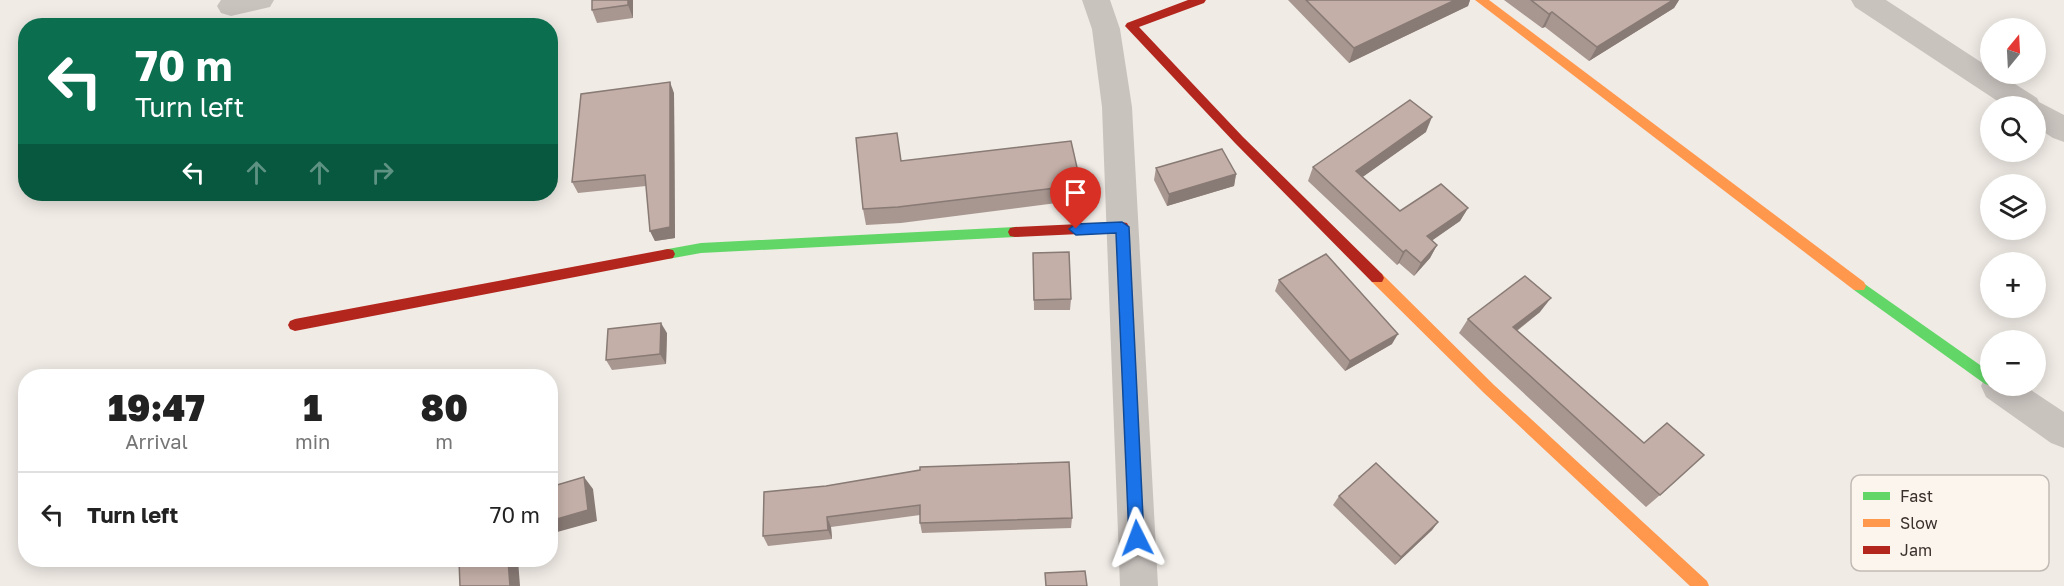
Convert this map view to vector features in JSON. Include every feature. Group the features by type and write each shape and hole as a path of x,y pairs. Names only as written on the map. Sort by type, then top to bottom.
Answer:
{"street":[{"path":"231,6 260,0"},
{"path":"1111,18 1200,0"},
{"path":"1481,0 1887,307 1980,374"},
{"path":"1865,0 2012,96"},
{"path":"1111,18 1139,586"},
{"path":"1111,18 1239,140 1489,389 1701,586"},
{"path":"2046,118 2064,130"},
{"path":"295,325 701,248 1122,227"},
{"path":"2012,396 2064,432"}],"building":[{"path":"592,0 628,0 628,5 592,10"},
{"path":"1306,0 1455,0 1354,48"},
{"path":"1531,0 1673,0 1597,47 1552,12 1549,14"},
{"path":"670,82 670,227 650,231 645,175 572,182 581,94"},
{"path":"1410,100 1432,117 1356,171 1400,211 1441,184 1468,208 1427,236 1437,245 1421,263 1406,250 1403,252 1313,167"},
{"path":"897,133 901,161 1071,141 1081,185 898,207 863,209 856,138"},
{"path":"1222,149 1236,174 1169,194 1156,168"},
{"path":"1069,252 1071,299 1034,300 1033,253"},
{"path":"1326,254 1398,334 1350,361 1279,280"},
{"path":"1525,276 1551,298 1513,327 1644,443 1667,423 1704,455 1660,495 1468,319"},
{"path":"661,323 660,354 606,360 608,329"},
{"path":"1069,462 1072,518 920,523 920,505 827,517 828,530 763,536 764,492 826,486 920,470 920,467"},
{"path":"1376,463 1438,522 1401,557 1339,496"},
{"path":"584,477 588,510 558,519 558,485"},
{"path":"459,567 509,567 510,586 460,586"},
{"path":"1085,571 1087,586 1046,586 1045,573"}],"traffic: fast":[{"path":"668,254 701,248 1015,232"},
{"path":"1859,286 1980,373"}],"traffic: slow":[{"path":"1481,0 1859,286"},
{"path":"1377,278 1489,389 1701,586"}],"traffic: jam":[{"path":"1200,0 1131,26 1239,140 1377,278"},
{"path":"1015,232 1122,227"},
{"path":"295,325 668,254"}],"route":[{"path":"1076,229 1122,227 1137,538"}]}
